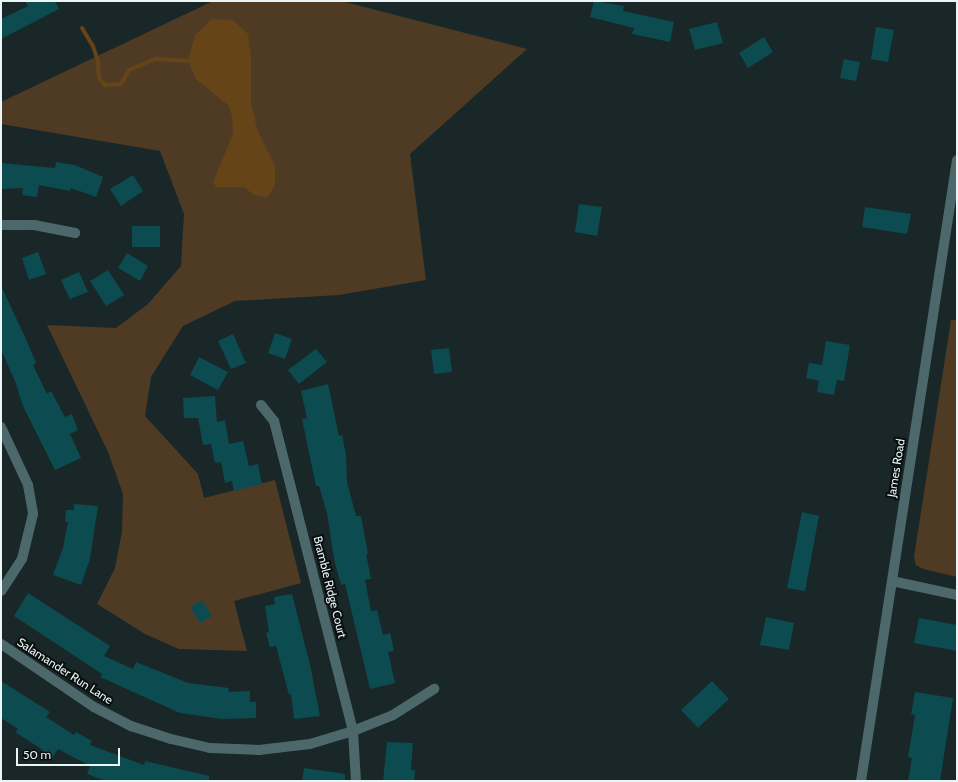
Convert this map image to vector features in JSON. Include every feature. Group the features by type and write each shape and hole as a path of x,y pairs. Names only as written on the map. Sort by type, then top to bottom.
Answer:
{"street":[{"name":"James Road","path":"861,781 957,160"},
{"path":"1,225 34,225 75,233"},
{"name":"Bramble Ridge Court","path":"261,405 274,421 353,731 356,781"},
{"path":"1,427 28,485 33,514 22,559 1,591"},
{"path":"892,581 957,595"},
{"name":"Salamander Run Lane","path":"1,644 94,707 131,726 171,739 210,748 259,750 310,744 353,731 393,715 434,689"}],"shaded area":[{"path":"213,1 341,1 527,49 410,154 426,280 339,295 235,301 183,326 151,377 145,416 198,474 204,498 275,480 301,583 234,601 247,651 179,649 145,634 97,604 115,568 122,531 123,494 108,452 47,325 116,328 148,304 181,266 184,214 160,151 1,124 1,102"},
{"path":"212,19 233,20 248,34 251,56 251,104 258,132 275,166 275,186 267,197 254,195 244,187 216,187 213,182 233,134 232,116 229,106 196,79 188,61 195,35"},
{"path":"951,320 957,320 957,577 923,569 916,565 914,557"}],"building":[{"path":"25,1 55,1 59,9 1,39 1,19 28,6"},
{"path":"594,1 624,6 623,11 674,22 670,42 632,34 634,28 590,17"},
{"path":"717,22 723,43 695,50 689,29"},
{"path":"876,27 894,30 888,62 871,59"},
{"path":"764,37 773,52 748,68 739,53"},
{"path":"844,59 860,62 856,81 840,78"},
{"path":"56,162 75,165 103,177 96,197 71,188 70,191 39,185 37,197 22,195 23,188 1,189 1,163 55,168"},
{"path":"133,175 143,191 121,206 110,189"},
{"path":"579,204 602,207 597,236 575,232"},
{"path":"865,207 911,214 907,234 862,227"},
{"path":"132,226 160,226 160,247 132,247"},
{"path":"38,252 46,274 29,280 22,258"},
{"path":"127,253 148,266 140,281 118,268"},
{"path":"108,270 124,295 106,306 90,281"},
{"path":"79,272 88,292 70,299 61,280"},
{"path":"1,286 26,339 36,363 33,365 47,394 51,391 65,417 72,414 78,430 70,434 81,458 55,470 23,406 15,381 1,350"},
{"path":"275,333 292,339 285,359 268,353"},
{"path":"233,334 246,363 231,369 218,341"},
{"path":"826,341 850,345 844,381 837,380 834,395 817,392 819,381 806,378 809,363 822,365"},
{"path":"449,348 452,372 434,374 431,350"},
{"path":"316,349 327,362 299,384 288,370"},
{"path":"199,357 228,372 218,390 190,375"},
{"path":"328,384 339,436 342,435 346,455 347,482 356,516 361,516 371,579 365,580 371,611 377,610 383,635 390,633 394,651 388,652 395,683 370,689 345,584 341,585 334,559 327,513 319,486 316,486 302,419 307,418 301,391"},
{"path":"215,396 217,422 225,420 229,444 243,441 249,466 258,464 262,484 234,491 232,481 225,483 221,462 215,463 211,444 203,445 198,418 184,418 183,398"},
{"path":"74,504 98,506 90,559 81,585 53,575 63,548 68,522 65,522 66,510 74,510"},
{"path":"802,512 819,516 805,591 787,588"},
{"path":"28,593 110,646 104,656 133,669 136,662 188,683 229,688 228,692 250,691 250,702 256,702 256,718 222,719 180,713 100,677 102,674 14,616"},
{"path":"292,594 311,669 320,716 294,719 291,694 289,695 276,646 270,647 266,633 269,632 265,606 275,604 274,597"},
{"path":"202,600 212,616 200,623 190,607"},
{"path":"766,617 794,623 789,650 760,645"},
{"path":"919,618 957,625 957,651 914,643"},
{"path":"1,681 50,712 46,717 74,735 76,732 92,741 90,745 144,765 145,761 209,776 209,781 106,781 87,774 90,766 58,749 50,761 40,755 43,750 15,732 18,729 1,718"},
{"path":"712,681 729,699 698,728 681,710"},
{"path":"915,692 953,698 940,781 908,781 912,758 908,757 915,715 911,714"},
{"path":"387,742 413,743 411,770 415,770 414,781 383,781"},
{"path":"304,768 345,774 345,781 302,781"}],"waterway":[{"path":"82,28 93,46 98,61 99,78 105,85 121,84 129,70 155,59 188,61"}]}
